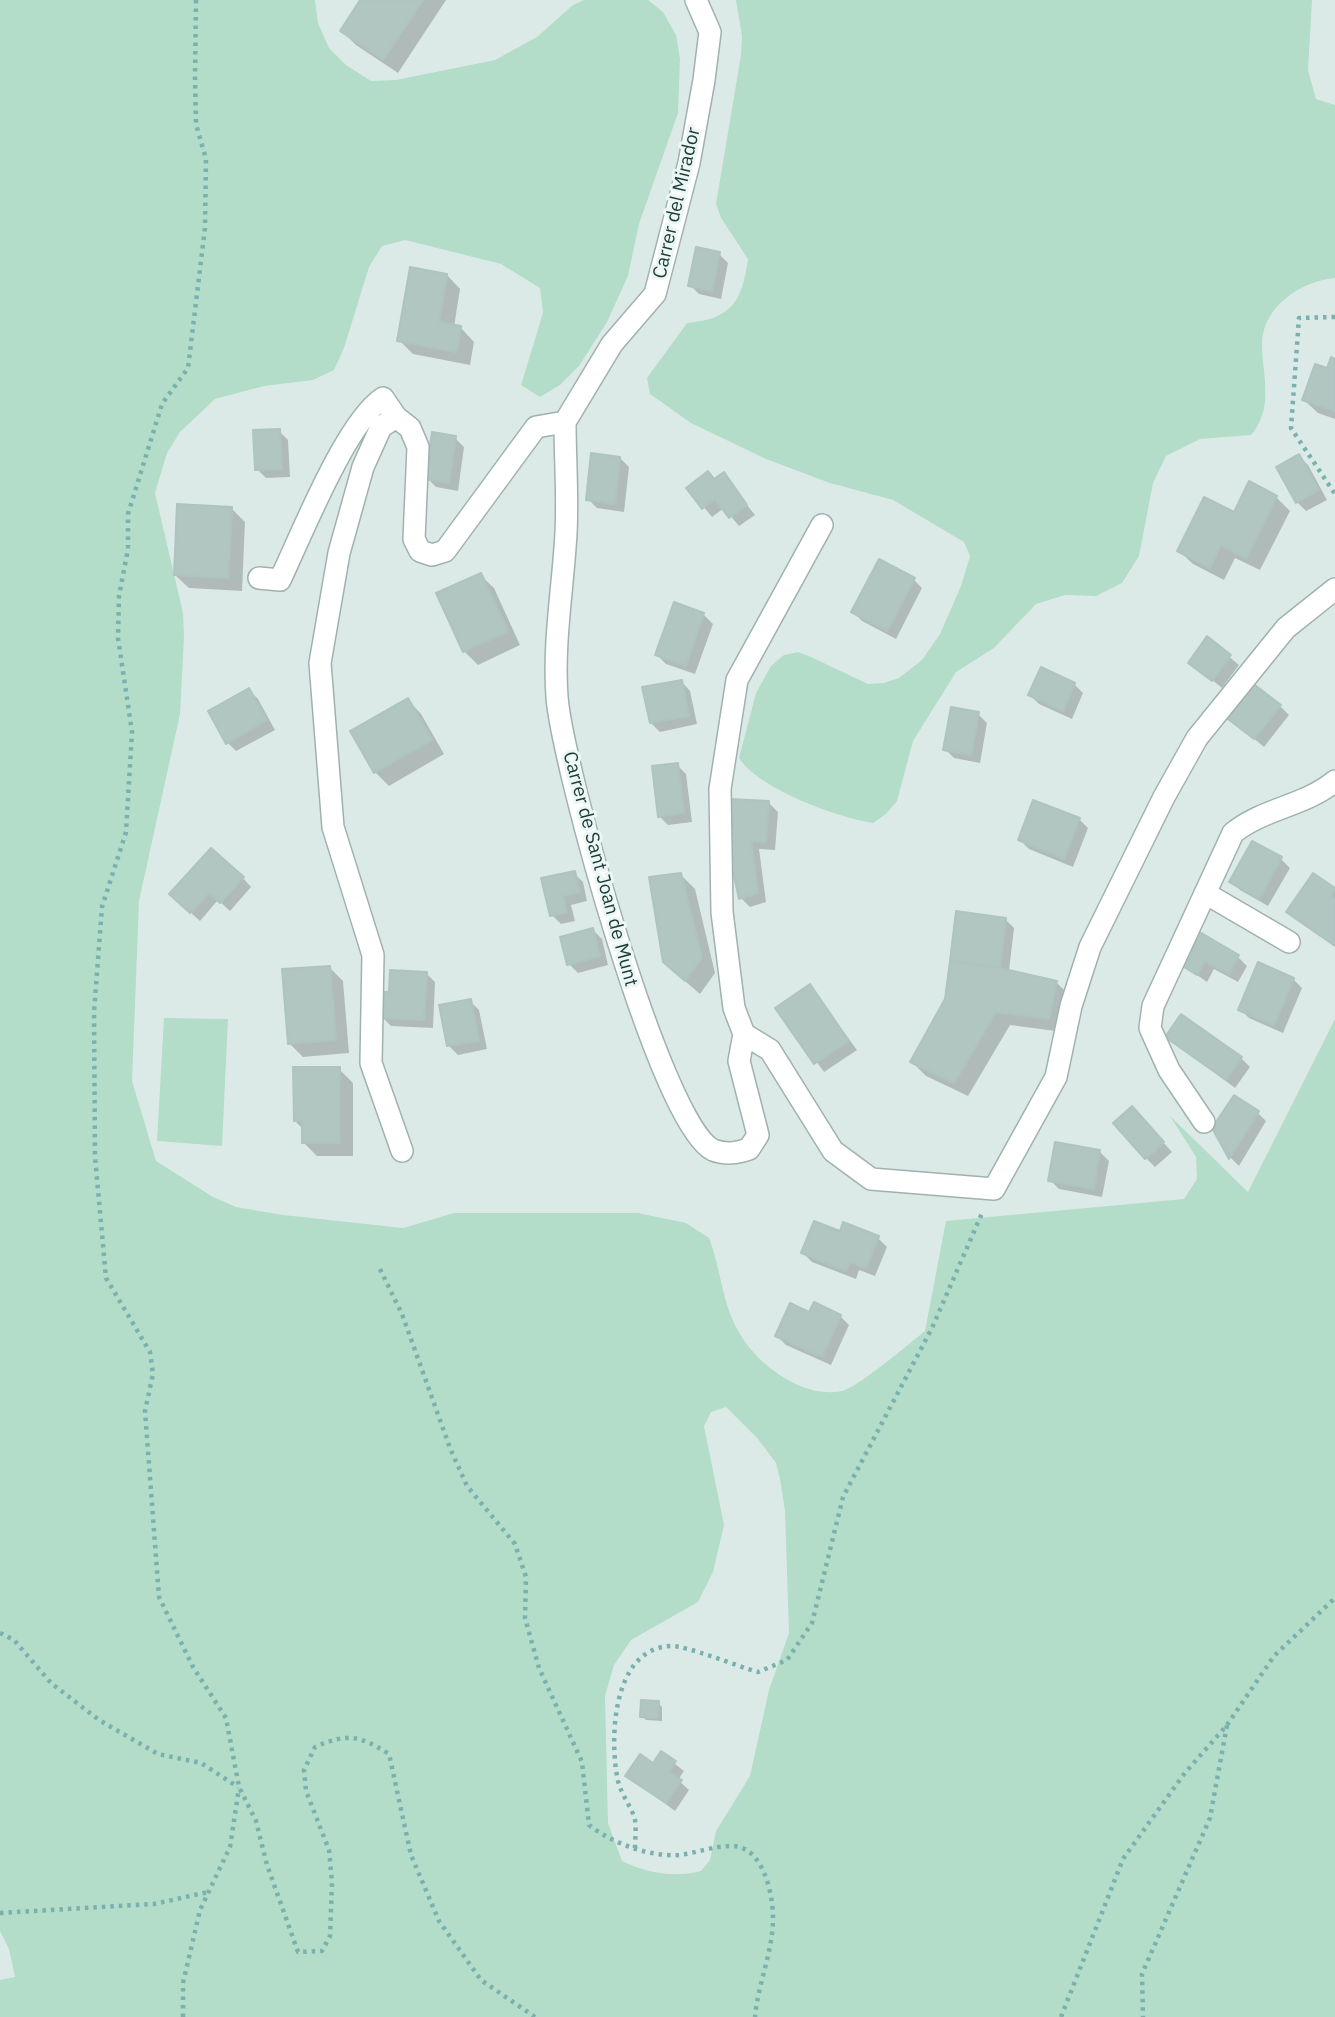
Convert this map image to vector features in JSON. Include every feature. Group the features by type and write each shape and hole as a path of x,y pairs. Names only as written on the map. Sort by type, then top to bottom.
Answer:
{"street":[{"name":"Carrer del Mirador","path":"565,422 612,344 655,294 689,163 704,80 710,32 696,0"},
{"path":"259,578 280,580 350,439 370,407 383,398 396,417 410,428 418,447 414,539 420,551 432,555 445,551 536,428 565,422"},
{"path":"396,417 381,427 363,467 339,554 320,663 333,827 373,955 370,1063 402,1151"},
{"name":"Carrer de Sant Joan de Munt","path":"565,422 566,532 559,615 557,698 574,788 641,1013 695,1130 711,1149 732,1154 749,1149 758,1135 739,1061 744,1034"},
{"path":"822,525 737,681 720,789 722,912 734,1007 744,1034 770,1050 833,1151 871,1179 994,1189 1056,1077 1071,1006 1090,947 1164,797 1197,738 1286,628 1335,589"},
{"path":"1204,1122 1169,1070 1150,1028 1153,1006 1233,833 1251,819 1322,792 1335,781"},
{"path":"1205,893 1289,942"}],"path":[{"path":"196,0 196,124 206,159 204,241 188,368 162,404 128,514 128,549 118,596 118,638 132,732 126,832 101,920 94,1012 95,1157 106,1278 150,1352 153,1374 145,1411 159,1597 193,1667 226,1718 239,1787 257,1821 267,1865 298,1952 321,1951 330,1936 329,1850 306,1791 304,1770 315,1747 341,1736 368,1741 389,1755 411,1855 439,1921 481,1980 535,2017"},
{"path":"1335,317 1299,318 1291,428 1335,494"},
{"path":"635,1848 635,1818 619,1784 613,1741 623,1679 640,1659 657,1648 672,1645 758,1672 787,1660 812,1623 843,1497 932,1328 994,1189"},
{"path":"380,1269 402,1314 446,1438 467,1486 515,1544 526,1577 525,1618 539,1668 582,1762 589,1825 603,1835 635,1848 677,1855 734,1845 753,1856 768,1880 773,1917 755,2017"},
{"path":"1061,2017 1123,1859 1184,1774 1227,1725 1274,1657 1335,1598"},
{"path":"0,1633 14,1640 51,1683 99,1720 158,1754 201,1763 239,1787"},
{"path":"1143,2017 1142,1973 1210,1818 1227,1725"},
{"path":"183,2017 183,1983 200,1910 230,1847 239,1787"},
{"path":"0,1913 154,1904 209,1892"}],"green space":[{"path":"0,0 315,0 318,23 329,48 346,65 371,81 396,80 495,60 537,37 573,5 584,0 648,0 663,12 676,35 680,59 678,113 639,224 628,276 607,322 579,366 560,385 540,397 521,385 543,313 540,288 501,264 405,240 382,246 369,267 344,348 334,370 313,380 264,386 215,399 180,432 167,453 155,493 183,613 180,714 139,901 132,1081 156,1161 213,1197 236,1207 283,1215 403,1228 454,1213 638,1213 686,1223 709,1238 734,1323 758,1358 798,1385 812,1390 842,1391 871,1374 925,1331 946,1221 1184,1199 1197,1179 1196,1157 1170,1116 1248,1192 1335,1019 1335,2017 0,2017 0,1980 15,1977 9,1949 0,1931","holes":["726,1407 758,1439 776,1463 780,1479 785,1511 789,1633 769,1690 750,1776 716,1831 710,1860 701,1871 691,1873 671,1874 641,1869 622,1861 608,1823 605,1696 614,1665 631,1640 698,1602 713,1572 724,1525 704,1426 711,1412"]},
{"path":"736,0 1312,0 1308,70 1316,99 1335,105 1335,278 1322,280 1296,291 1275,309 1268,320 1263,332 1262,346 1265,404 1258,425 1251,435 1200,439 1166,456 1153,483 1139,556 1122,583 1096,596 1065,595 1036,604 994,648 956,672 913,741 897,801 886,814 873,823 839,815 780,791 749,769 739,758 756,693 771,666 784,655 798,652 868,684 899,678 922,660 940,634 961,586 970,556 964,542 893,500 830,483 766,459 691,423 650,394 647,378 687,323 715,317 732,305 738,297 746,274 748,259 721,218 716,204 741,55 742,36"},
{"path":"164,1018 228,1019 222,1146 157,1141"}],"building":[{"path":"360,0 423,0 383,60 340,31"},
{"path":"696,247 720,252 712,291 688,286"},
{"path":"410,267 447,274 439,322 461,326 457,352 397,341"},
{"path":"1331,357 1335,359 1335,411 1302,400 1315,364 1327,368"},
{"path":"280,429 282,469 255,470 253,430"},
{"path":"432,432 456,436 449,483 425,479"},
{"path":"591,453 620,457 615,504 586,500"},
{"path":"1299,454 1319,490 1296,503 1276,467"},
{"path":"708,471 714,479 724,472 747,505 729,518 715,499 702,509 686,488"},
{"path":"1249,481 1277,496 1246,558 1221,545 1210,568 1177,551 1204,497 1234,512"},
{"path":"177,504 232,507 228,578 174,575"},
{"path":"879,559 915,578 887,631 851,612"},
{"path":"481,573 508,631 463,652 436,593"},
{"path":"674,602 704,613 686,666 655,655"},
{"path":"1207,636 1231,655 1212,681 1188,663"},
{"path":"1041,667 1075,683 1063,711 1028,695"},
{"path":"682,680 689,716 650,723 642,687"},
{"path":"1251,682 1281,705 1254,739 1224,716"},
{"path":"249,688 267,720 226,744 208,711"},
{"path":"408,698 432,740 374,773 350,731"},
{"path":"951,707 979,712 971,755 943,750"},
{"path":"678,763 684,813 658,817 652,766"},
{"path":"730,799 769,801 766,842 751,841 758,893 739,899 726,839"},
{"path":"1033,800 1080,818 1064,859 1018,840"},
{"path":"1252,841 1282,857 1259,899 1229,882"},
{"path":"211,848 244,877 220,903 209,893 190,913 169,894"},
{"path":"575,871 580,892 563,896 567,912 550,916 541,878"},
{"path":"681,873 702,958 685,981 663,962 649,877"},
{"path":"1313,873 1335,888 1331,897 1335,899 1335,946 1286,912"},
{"path":"956,911 1006,918 1000,968 950,961"},
{"path":"593,928 600,956 567,965 560,937"},
{"path":"1198,931 1239,955 1229,974 1205,961 1197,975 1179,964"},
{"path":"950,961 1000,968 1057,981 1049,1019 996,1012 954,1083 910,1062 945,999"},
{"path":"1258,962 1294,978 1274,1025 1238,1010"},
{"path":"330,966 336,1040 288,1044 282,969"},
{"path":"390,970 427,972 424,1020 380,1018 381,992 389,992"},
{"path":"810,984 849,1041 814,1064 775,1008"},
{"path":"471,999 479,1041 447,1046 439,1005"},
{"path":"1181,1014 1242,1057 1226,1080 1165,1037"},
{"path":"293,1067 340,1067 340,1143 302,1143 302,1121 294,1121"},
{"path":"1234,1095 1259,1111 1229,1159 1212,1128"},
{"path":"1132,1106 1164,1142 1145,1159 1113,1123"},
{"path":"1055,1142 1100,1150 1094,1189 1048,1181"},
{"path":"814,1221 840,1231 843,1222 879,1236 866,1268 850,1262 846,1271 801,1253"},
{"path":"814,1302 841,1315 822,1357 775,1336 790,1303 809,1312"},
{"path":"641,1700 659,1701 658,1718 640,1717"},
{"path":"661,1751 676,1761 669,1772 682,1780 666,1803 625,1776 640,1754 653,1763"}]}
